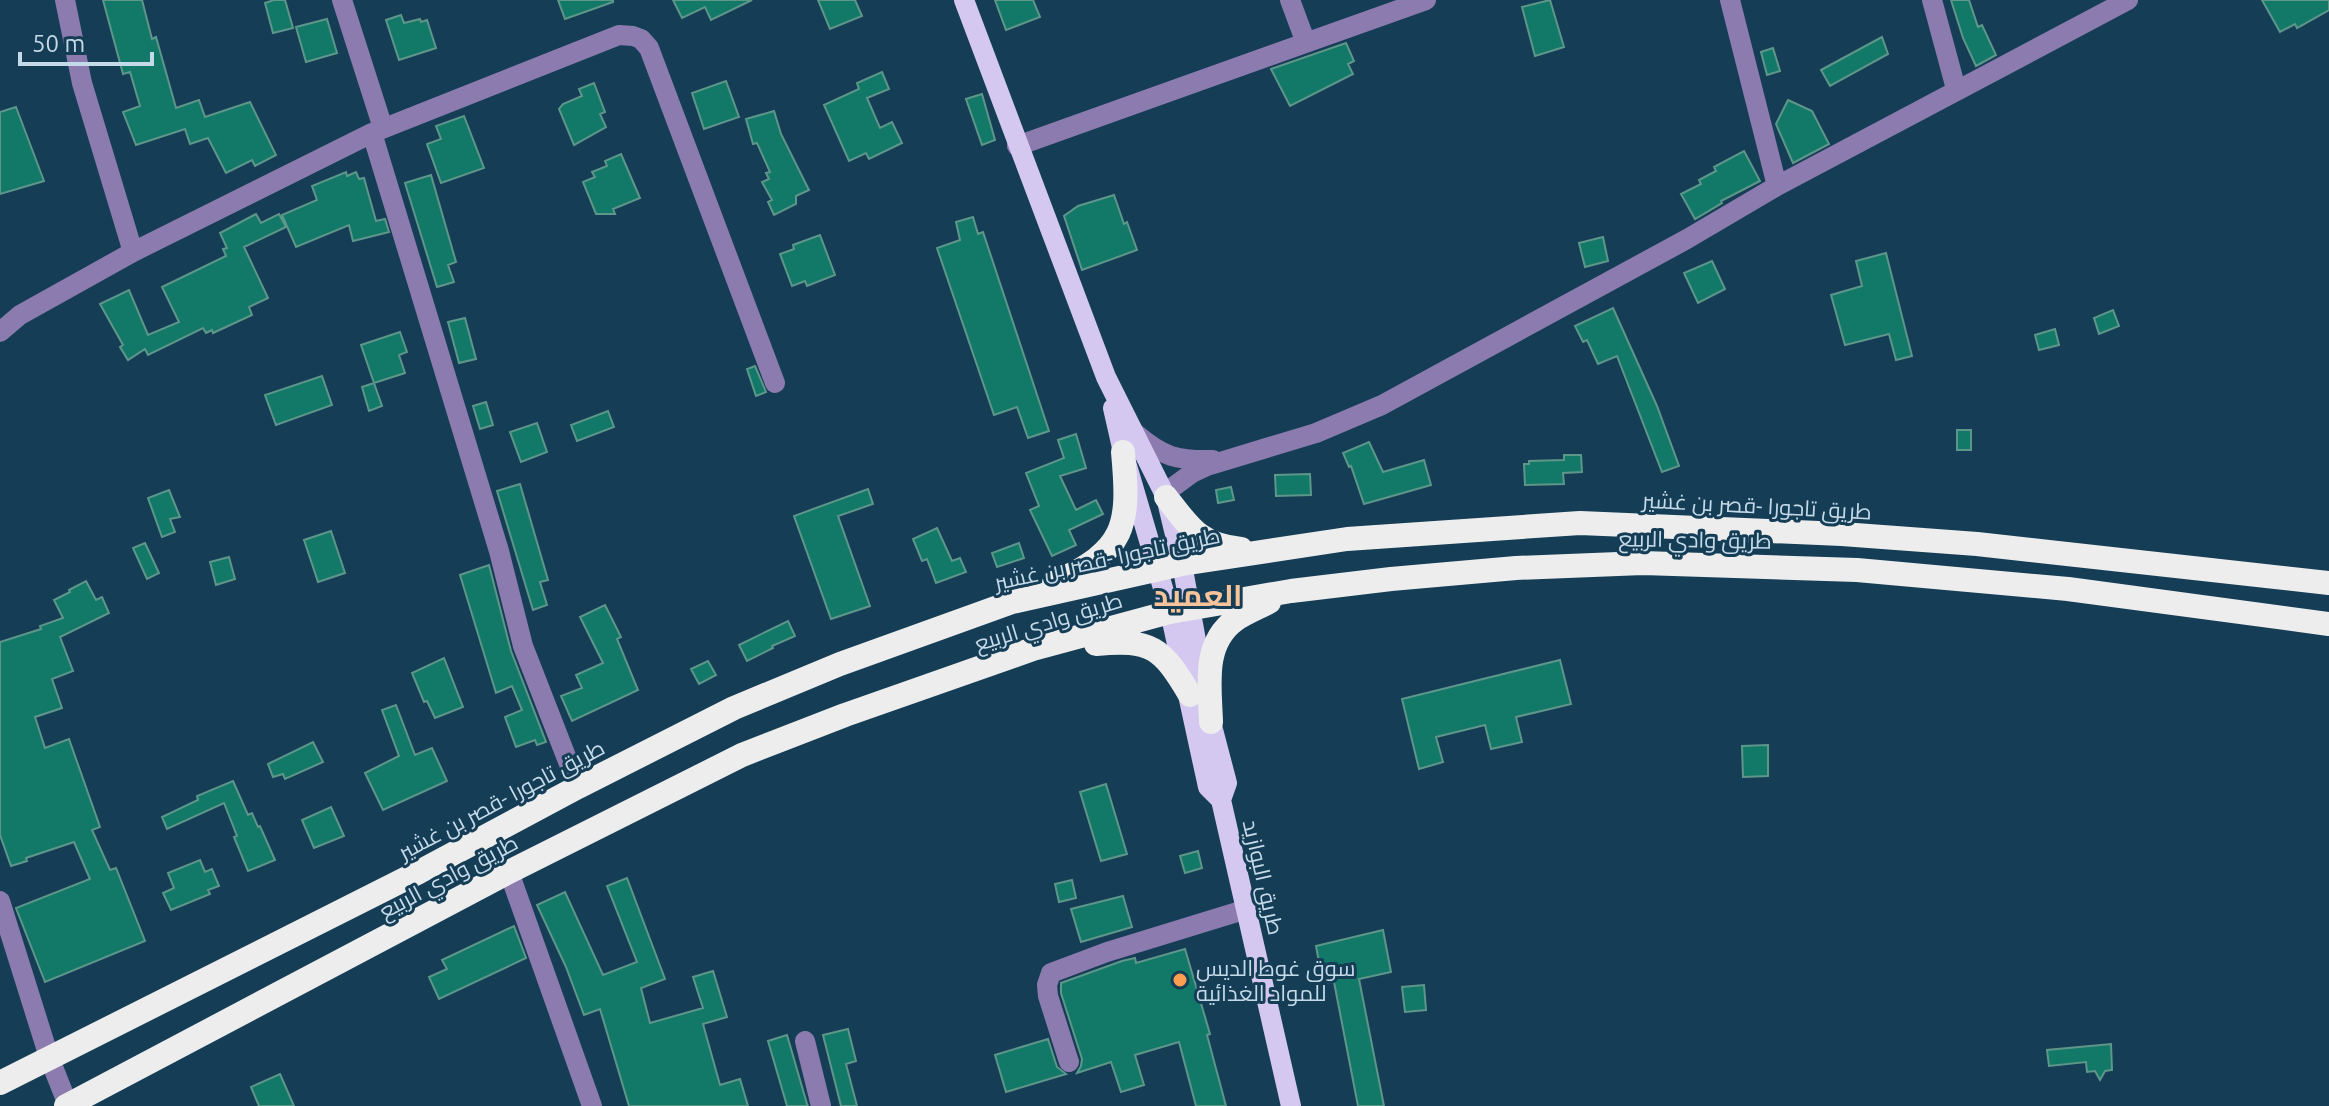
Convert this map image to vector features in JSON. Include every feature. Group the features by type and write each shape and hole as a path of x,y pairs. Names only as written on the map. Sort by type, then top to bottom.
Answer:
{"highway":[{"path":"1012,602 1087,567 1108,548 1122,524 1125,510 1129,442"},
{"path":"1166,495 1202,538 1225,547 1267,551"},
{"name":"طريق تاجورا -قصر بن غشير","path":"0,1083 419,872 734,708 840,664 1012,602 1170,566 1347,539 1580,523 1768,530 1977,544 2329,583"},
{"name":"طريق وادي الربيع","path":"67,1106 509,872 742,755 1033,649 1180,610 1291,591 1530,567 1643,563 1857,570 2068,589 2329,624"},
{"path":"1211,722 1210,661 1214,646 1234,620 1291,591"},
{"path":"1033,649 1139,643 1168,660 1190,695"},
{"path":"419,872 434,913"}],"main road":[{"path":"964,0 1106,377 1170,566 1227,783 1221,800 1208,787 1190,695 1180,610"},
{"path":"1129,442 1166,495 1170,566"},
{"name":"طريق البوازيد","path":"1221,800 1291,1106"}],"street":[{"path":"65,0 82,83 133,252"},
{"path":"342,0 499,551 523,646 578,787"},
{"path":"1290,0 1306,43"},
{"path":"1017,146 1426,0"},
{"path":"1730,0 1777,186"},
{"path":"1932,0 1956,89"},
{"path":"1166,495 1192,473 1316,433 1382,405 1687,239 1777,186 2128,0"},
{"path":"0,332 20,315 133,252 378,131 625,34 641,39 649,48 775,383"},
{"path":"1129,442 1174,458 1225,460"},
{"path":"509,872 592,1106"},
{"path":"0,901 67,1106"},
{"path":"1069,1062 1048,996 1047,985 1051,973 1107,952 1247,909"},
{"path":"805,1041 821,1106"}],"building":[{"path":"103,0 142,0 176,108 199,100 205,117 250,102 276,155 255,166 252,160 226,173 208,138 190,144 185,129 136,145 123,112 140,106 130,72 123,74"},
{"path":"285,0 293,28 273,33 265,3"},
{"path":"558,0 613,0 613,2 565,19"},
{"path":"673,0 752,0 711,20 705,7 682,18"},
{"path":"818,0 855,0 862,16 830,29"},
{"path":"995,0 1033,0 1040,17 1006,30"},
{"path":"1550,0 1564,47 1535,56 1522,7"},
{"path":"1951,0 1969,0 1978,27 1982,25 1996,55 1976,66"},
{"path":"2262,0 2329,0 2329,10 2297,28 2295,24 2280,32"},
{"path":"401,15 404,23 427,20 436,48 399,60 386,20"},
{"path":"327,19 337,53 306,62 296,27"},
{"path":"1882,37 1888,54 1830,86 1821,70"},
{"path":"1346,43 1354,61 1348,64 1353,74 1290,106 1271,69"},
{"path":"1773,48 1780,71 1767,75 1761,52"},
{"path":"882,72 889,89 867,98 880,128 892,122 902,143 869,159 866,153 849,161 824,105 859,89 857,83"},
{"path":"726,81 739,117 704,129 692,93"},
{"path":"594,83 605,112 600,114 606,127 574,145 559,109 582,96 579,89"},
{"path":"982,94 995,140 982,145 966,99"},
{"path":"1788,100 1812,111 1829,144 1793,163 1776,124"},
{"path":"16,107 44,181 0,194 0,112"},
{"path":"774,111 781,134 809,190 796,196 796,204 774,215 768,202 772,200 762,182 769,179 766,173 770,172 757,143 753,144 746,119"},
{"path":"464,116 484,168 441,183 427,144 441,139 436,126"},
{"path":"1744,151 1760,181 1721,201 1695,219 1681,194 1701,184 1699,180 1716,171 1714,167"},
{"path":"621,154 640,198 613,209 615,214 596,214 583,182 595,177 592,172 607,166 605,161"},
{"path":"346,172 347,176 356,172 359,179 364,178 376,221 385,219 389,232 353,241 349,225 296,247 282,215 317,200 312,186"},
{"path":"431,175 456,262 448,265 454,282 437,287 405,183"},
{"path":"1114,195 1137,250 1082,270 1064,216 1078,206"},
{"path":"256,214 261,223 279,214 286,227 244,247 268,298 249,307 252,315 213,333 212,330 206,333 203,328 148,355 145,349 128,360 100,304 129,290 148,335 179,322 162,287 226,256 223,249 227,248 220,233"},
{"path":"973,217 978,234 983,232 1049,431 1028,438 1017,407 994,415 937,248 960,240 956,222"},
{"path":"820,235 835,275 807,286 805,281 792,286 780,254 794,249 793,245"},
{"path":"1603,237 1608,261 1585,267 1579,243"},
{"path":"1886,253 1912,356 1896,360 1889,334 1845,345 1831,295 1862,286 1856,261"},
{"path":"1712,261 1725,289 1698,303 1684,273"},
{"path":"1613,308 1657,406 1679,466 1662,472 1617,356 1598,364 1587,340 1583,342 1575,326"},
{"path":"2113,310 2119,326 2099,334 2094,318"},
{"path":"465,318 476,359 459,363 448,322"},
{"path":"2055,329 2059,345 2039,350 2035,335"},
{"path":"400,332 407,352 399,355 405,373 374,383 361,345"},
{"path":"755,366 766,392 756,396 747,369"},
{"path":"322,376 332,405 276,425 265,395"},
{"path":"374,383 382,406 369,411 362,387"},
{"path":"486,402 493,425 480,429 473,406"},
{"path":"608,411 614,427 577,441 571,425"},
{"path":"537,423 547,452 521,462 510,432"},
{"path":"1957,430 1971,430 1971,450 1957,450"},
{"path":"1076,434 1086,468 1060,476 1076,510 1096,500 1103,514 1069,530 1076,545 1052,556 1030,510 1039,506 1026,473 1064,458 1058,440"},
{"path":"1369,442 1383,472 1424,460 1431,485 1364,504 1351,466 1343,453"},
{"path":"1564,455 1581,455 1582,472 1563,473 1564,484 1525,485 1524,464 1529,464 1529,461 1564,460"},
{"path":"1310,474 1311,495 1276,496 1275,475"},
{"path":"520,484 548,580 540,582 547,605 533,610 497,491"},
{"path":"1231,487 1234,500 1218,503 1216,490"},
{"path":"868,489 873,504 838,516 870,606 831,619 794,516"},
{"path":"169,490 180,517 170,519 175,532 162,537 148,498"},
{"path":"937,528 952,561 960,558 966,572 936,583 927,559 922,561 913,539"},
{"path":"331,531 345,573 318,582 304,540"},
{"path":"145,543 159,573 147,579 133,548"},
{"path":"1019,543 1024,558 997,567 992,553"},
{"path":"229,557 235,579 216,585 210,562"},
{"path":"489,565 511,651 546,742 537,745 535,740 516,747 505,717 522,710 512,686 496,693 460,575"},
{"path":"86,581 96,600 102,597 109,613 60,637 73,671 52,679 62,708 35,717 45,748 69,739 100,827 92,830 110,870 116,868 145,941 45,982 16,908 90,879 74,842 11,866 0,835 0,642 41,629 40,626 63,618 54,600"},
{"path":"605,605 621,637 617,639 638,690 572,721 561,696 582,688 576,675 603,663 580,617"},
{"path":"788,621 795,636 747,661 739,645"},
{"path":"444,658 463,707 435,718 427,701 424,702 412,673"},
{"path":"1560,660 1571,704 1516,717 1522,742 1491,749 1485,725 1436,737 1443,762 1419,769 1402,699"},
{"path":"708,661 716,675 699,684 691,669"},
{"path":"396,705 415,755 432,748 447,781 383,810 365,773 399,756 382,710"},
{"path":"313,742 323,762 285,779 283,774 273,777 268,764"},
{"path":"1768,745 1768,776 1743,777 1742,746"},
{"path":"233,781 248,815 252,813 260,826 275,860 248,871 224,803 167,829 162,817 198,800 197,796"},
{"path":"1106,784 1127,854 1101,861 1080,792"},
{"path":"331,807 344,836 314,848 302,820"},
{"path":"1198,851 1202,868 1185,873 1180,856"},
{"path":"200,860 205,872 212,869 219,886 208,890 210,894 171,910 163,893 174,888 168,873"},
{"path":"627,878 665,979 641,988 650,1023 703,1008 693,977 713,971 727,1017 703,1024 720,1085 740,1079 748,1106 629,1106 600,1009 584,1015 537,905 565,892 603,975 637,962 607,886"},
{"path":"1072,880 1076,898 1059,902 1055,884"},
{"path":"1123,896 1132,927 1081,942 1071,909"},
{"path":"514,926 526,958 439,999 429,977 447,969 442,960"},
{"path":"1383,930 1391,972 1359,979 1384,1106 1358,1106 1334,982 1323,984 1316,946"},
{"path":"1185,949 1210,1034 1207,1035 1226,1106 1196,1106 1179,1042 1135,1055 1144,1085 1121,1092 1111,1062 1077,1073 1082,1059 1061,993 1061,983 1122,961 1135,958 1136,963"},
{"path":"1424,985 1426,1010 1405,1012 1402,987"},
{"path":"848,1029 856,1061 846,1064 857,1106 841,1106 823,1035"},
{"path":"787,1035 808,1106 787,1106 768,1041"},
{"path":"1048,1039 1057,1067 1066,1074 1006,1092 995,1055"},
{"path":"2111,1044 2112,1070 2105,1071 2100,1080 2095,1071 2087,1072 2086,1062 2049,1066 2047,1050"},
{"path":"280,1074 294,1106 259,1106 251,1087"}],"place":[{"name":"سوق غوط الديس للمواد الغذائية","path":"1180,980"}],"district":[{"name":"العميد","path":"1198,595"}]}
